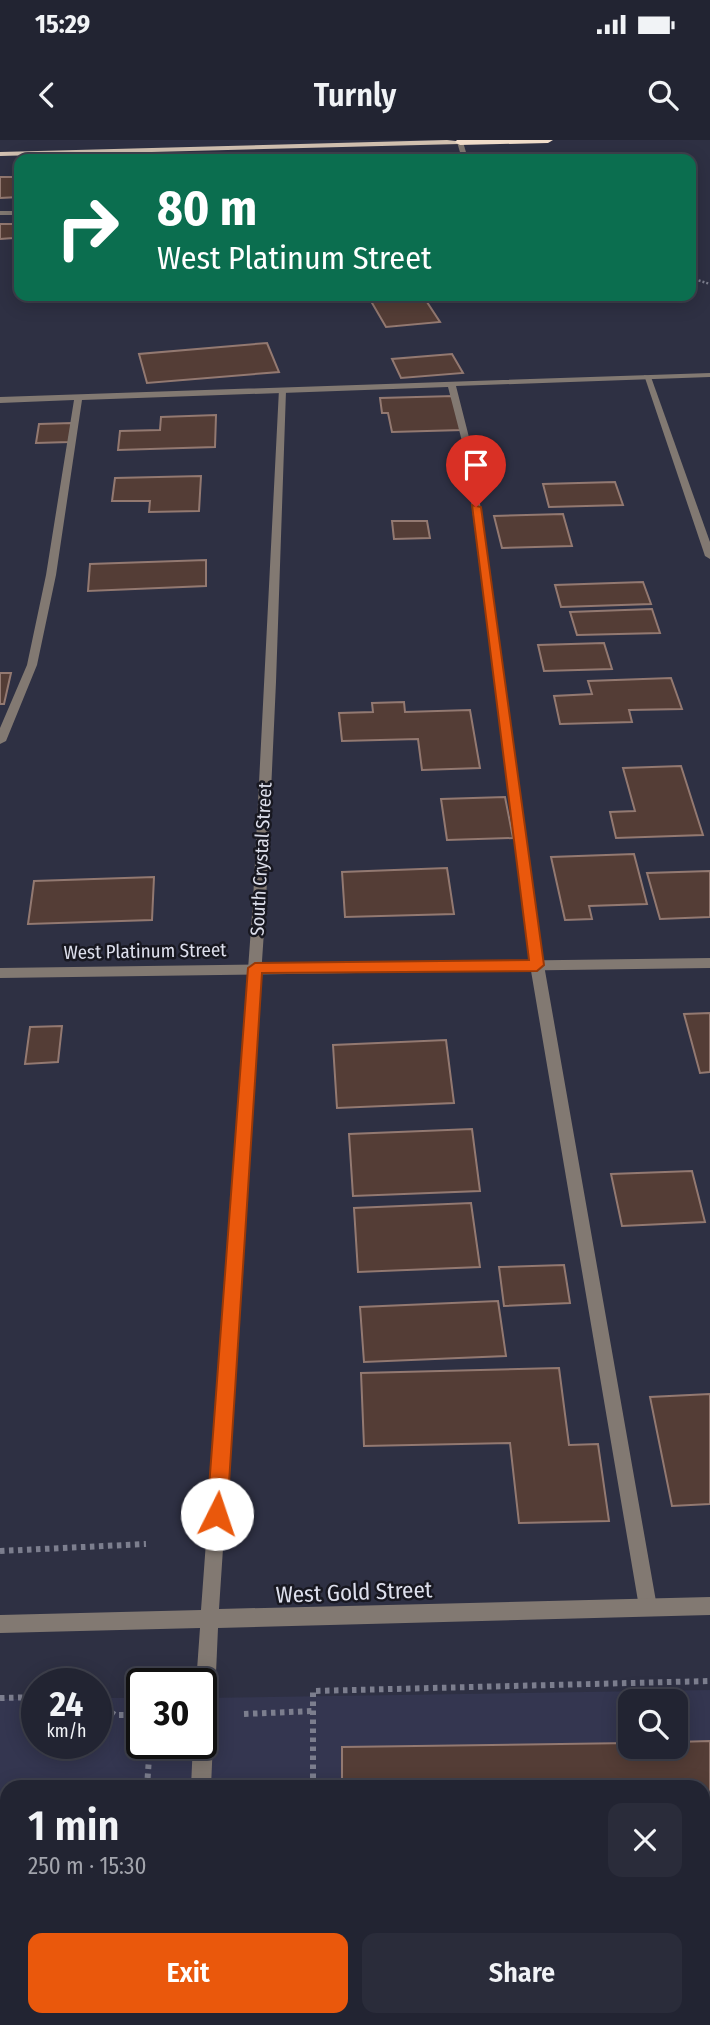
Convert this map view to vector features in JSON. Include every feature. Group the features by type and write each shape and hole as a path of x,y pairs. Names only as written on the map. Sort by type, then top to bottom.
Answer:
{"highway":[{"path":"459,141 548,140"}],"main road":[{"path":"0,154 459,141"}],"street":[{"path":"0,400 710,375"},
{"path":"647,377 710,556"},
{"path":"452,385 469,453 537,965 648,1607"},
{"name":"South Crystal Street","path":"201,1780 209,1621 255,968 276,587 282,391"},
{"path":"0,741 32,665 51,575 78,398"},
{"name":"West Platinum Street","path":"0,973 710,963"},
{"name":"West Gold Street","path":"0,1624 209,1621 710,1606"}],"path":[{"path":"0,1551 146,1544"},
{"path":"313,1780 313,1691 710,1681"},
{"path":"0,1698 21,1697"},
{"path":"244,1714 313,1711"},
{"path":"148,1780 149,1759"}],"shaded area":[{"path":"688,1690 710,1690 710,1780 0,1780 0,1699 21,1699 21,1759 112,1759 112,1698 126,1698 126,1759 217,1759 217,1698 618,1691 618,1759 688,1759"}],"building":[{"path":"0,177 14,177 14,197 0,198"},
{"path":"0,224 14,224 13,238 0,239"},
{"path":"371,301 426,301 440,322 386,327"},
{"path":"267,343 279,372 147,383 139,354"},
{"path":"452,354 463,373 401,378 392,359"},
{"path":"454,396 462,430 392,432 388,413 382,413 380,398"},
{"path":"216,415 215,447 118,450 120,431 160,430 161,417"},
{"path":"72,423 69,442 36,443 39,424"},
{"path":"201,476 199,511 149,512 150,501 112,501 115,478"},
{"path":"615,482 623,505 549,507 543,484"},
{"path":"563,514 572,546 502,548 494,516"},
{"path":"392,521 427,521 430,538 394,539"},
{"path":"206,560 206,586 88,591 90,564"},
{"path":"643,582 651,604 561,607 555,585"},
{"path":"652,609 660,633 577,635 570,612"},
{"path":"604,643 612,669 544,671 538,645"},
{"path":"0,673 11,673 4,704 0,704"},
{"path":"671,678 682,709 629,710 632,722 560,724 554,696 592,694 588,681"},
{"path":"404,702 405,712 470,710 480,768 422,770 418,739 342,741 339,713 373,712 372,703"},
{"path":"681,766 703,835 616,838 610,812 635,811 623,768"},
{"path":"505,797 513,838 447,840 441,799"},
{"path":"634,854 647,904 589,906 592,919 565,920 551,857"},
{"path":"447,868 454,914 345,917 342,872"},
{"path":"710,871 710,917 660,919 647,873"},
{"path":"154,877 152,920 28,924 34,881"},
{"path":"710,1013 710,1072 700,1073 684,1014"},
{"path":"62,1026 58,1062 25,1064 30,1027"},
{"path":"446,1040 454,1103 337,1108 333,1045"},
{"path":"472,1129 480,1191 353,1196 349,1134"},
{"path":"692,1171 705,1222 622,1226 611,1174"},
{"path":"471,1203 480,1267 358,1272 354,1208"},
{"path":"564,1265 570,1303 504,1306 499,1267"},
{"path":"498,1301 506,1356 364,1362 360,1307"},
{"path":"559,1368 569,1445 598,1444 609,1521 519,1523 510,1443 364,1446 361,1373"},
{"path":"710,1394 710,1504 672,1506 650,1397"},
{"path":"710,1741 710,1780 342,1780 342,1747 618,1743 618,1759 688,1759 688,1742"}],"route":[{"path":"217,1514 255,968 537,965 476,507"}]}
